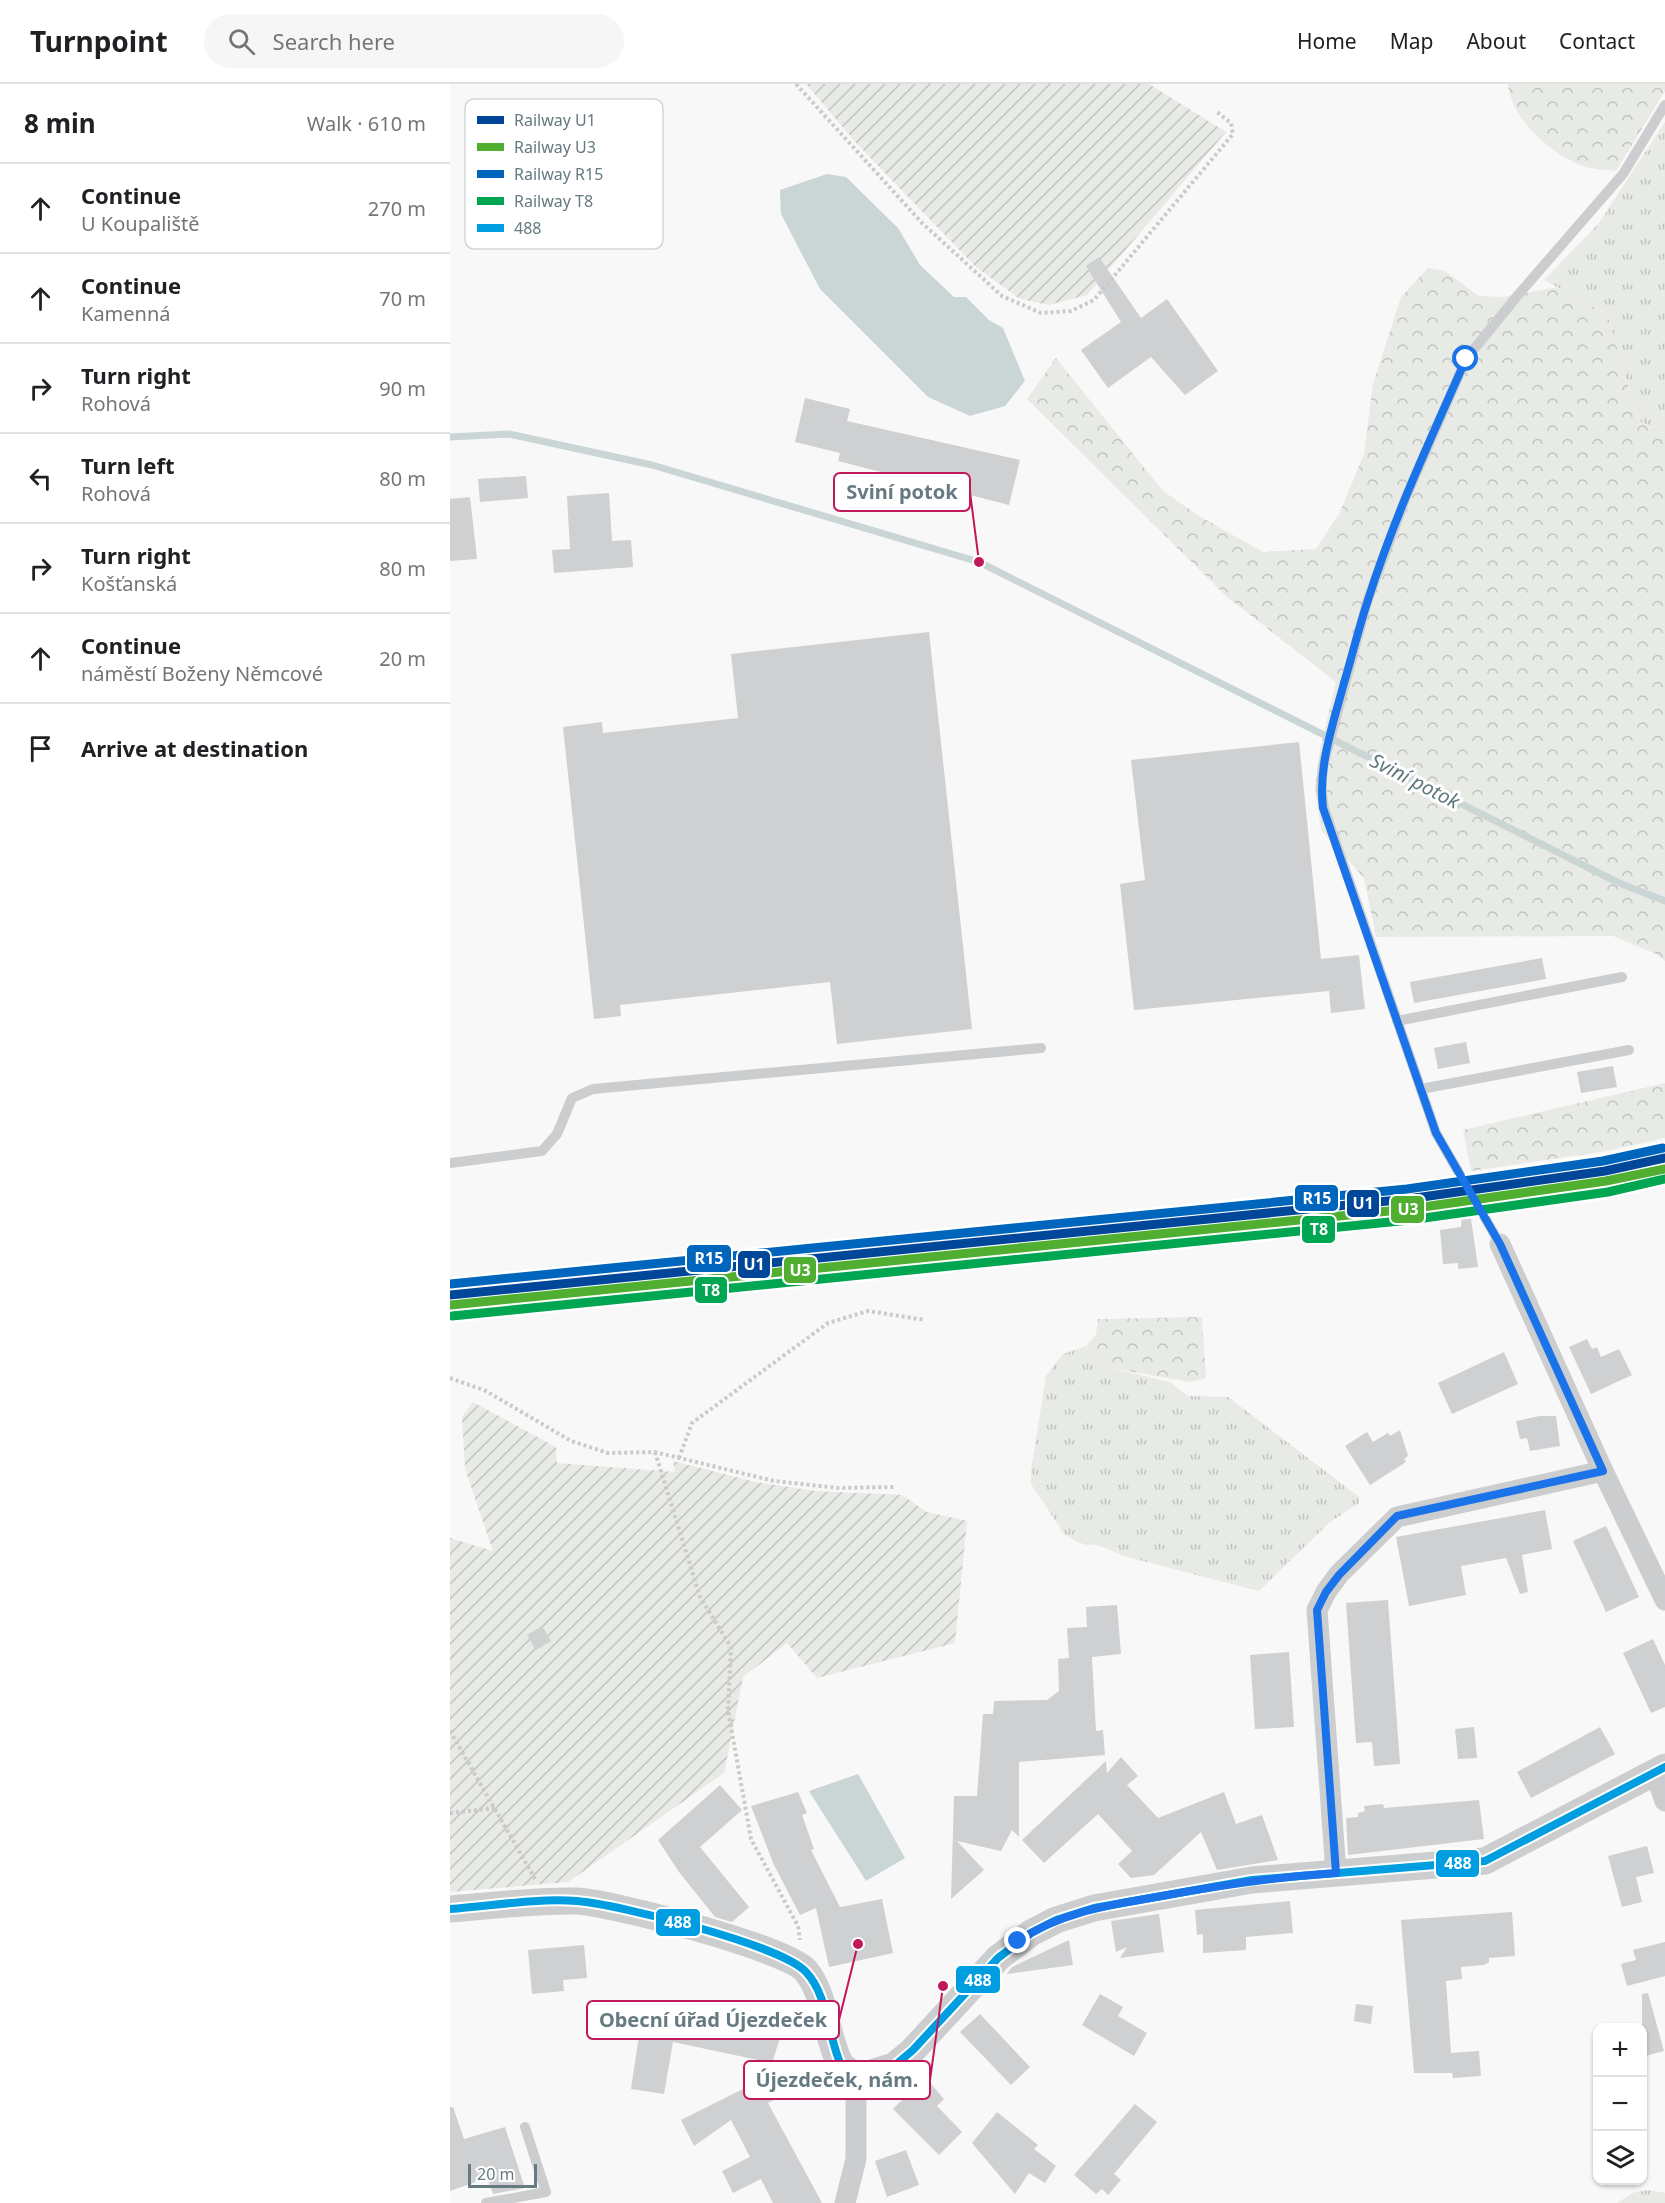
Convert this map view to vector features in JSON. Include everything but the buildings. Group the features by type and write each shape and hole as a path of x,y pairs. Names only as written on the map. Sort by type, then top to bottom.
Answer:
{"street":[{"path":"1500,1244 1603,1471 1665,1600"},
{"path":"1336,1873 1317,1610 1326,1592 1339,1575 1397,1516 1603,1471"},
{"path":"450,1910 578,1901 629,1909 792,1960 804,1969 814,1984 841,2065 856,2074 875,2074 903,2060 1010,1948 1042,1927 1073,1914 1241,1881 1485,1861 1660,1770 1665,1801"},
{"path":"845,2203 856,2159 856,2074"}],"lane":[{"path":"1500,1244 1436,1133 1323,808 1321,789 1323,766 1372,589 1406,497 1466,359 1623,174 1665,105"},
{"path":"1397,1021 1622,977"},
{"path":"450,1163 542,1151 556,1134 572,1098 594,1089 1041,1048"},
{"path":"1421,1089 1629,1050"},
{"path":"486,2203 546,2192 525,2127"}],"path":[{"path":"796,84 922,223 1002,296 1041,313 1071,311 1094,300 1233,134 1231,123 1217,112"},
{"path":"680,1458 692,1423 828,1323 868,1311 925,1320"},
{"path":"450,1378 486,1391 571,1441 608,1453 655,1452 774,1481 838,1488 896,1487"},
{"path":"655,1452 700,1597 731,1647 728,1710 751,1839 798,1926 800,1940 792,1960"},
{"path":"450,1731 533,1872 542,1902"},
{"path":"450,1813 496,1808"}],"green space":[{"path":"806,84 1149,84 1226,132 1087,295 1049,305 1020,299 976,267 857,144"},
{"path":"1508,84 1665,84 1665,91 1616,171 1579,165 1542,141 1523,120 1511,96"},
{"path":"1665,122 1665,423 1652,428 1638,420 1607,314 1544,280 1599,223"},
{"path":"1428,268 1445,271 1479,296 1503,297 1558,287 1607,314 1638,420 1652,428 1665,423 1665,961 1656,954 1613,936 1376,937 1364,878 1321,830 1315,788 1320,749 1336,682 1227,597 1027,399 1056,358 1163,491 1199,516 1263,552 1316,549 1340,512 1364,454 1373,384 1401,297"},
{"path":"1665,1083 1665,1138 1601,1152 1471,1171 1463,1130"},
{"path":"1202,1317 1206,1378 1190,1382 1111,1368 1086,1346 1096,1335 1098,1319"},
{"path":"1086,1346 1111,1368 1170,1382 1188,1396 1228,1397 1359,1497 1359,1503 1329,1523 1259,1591 1127,1557 1097,1545 1081,1544 1064,1534 1031,1484 1031,1470 1046,1376 1063,1354"},
{"path":"473,1402 556,1447 557,1463 675,1472 673,1461 755,1482 816,1491 902,1495 927,1512 967,1521 955,1643 817,1678 787,1643 743,1677 724,1773 568,1882 450,1892 450,1538 493,1551 465,1469 462,1417"},
{"path":"1648,2190 1665,2193 1665,2203 1617,2203 1632,2193"}],"shaded area":[{"path":"827,174 846,177 898,228 920,265 954,297 966,297 989,320 1003,328 1025,381 1005,406 970,416 928,397 820,289 781,214 780,190"},
{"path":"858,1774 905,1858 866,1881 809,1791"}],"waterway":[{"name":"Sviní potok","path":"450,437 509,434 652,465 979,562 1619,883 1665,901"}],"rail line":[{"name":"R15","path":"450,1284 1407,1189 1603,1161 1663,1148"},
{"name":"U1","path":"450,1295 1408,1199 1605,1171 1665,1158"},
{"name":"U3","path":"451,1305 1409,1209 1606,1181 1665,1169"},
{"name":"T8","path":"452,1316 1410,1220 1608,1192 1665,1179"}],"transit line":[{"name":"488","path":"450,1909 529,1901 577,1901 698,1927 766,1950 791,1961 806,1972 819,1992 841,2065 850,2072 865,2075 894,2066 913,2050 998,1958 1031,1933 1056,1920 1094,1908 1252,1880 1485,1861 1665,1767"}],"place":[{"name":"Sviní potok","path":"979,562"},
{"name":"Obecní úřad Újezdeček","path":"858,1944"},
{"name":"Újezdeček, nám.","path":"943,1986"}],"route":[{"path":"1018,1941 1056,1920 1094,1908 1230,1883 1336,1873 1317,1610 1326,1592 1339,1575 1397,1516 1603,1471 1500,1244 1436,1133 1323,808 1321,789 1323,766 1368,599 1406,497 1466,359"}]}
